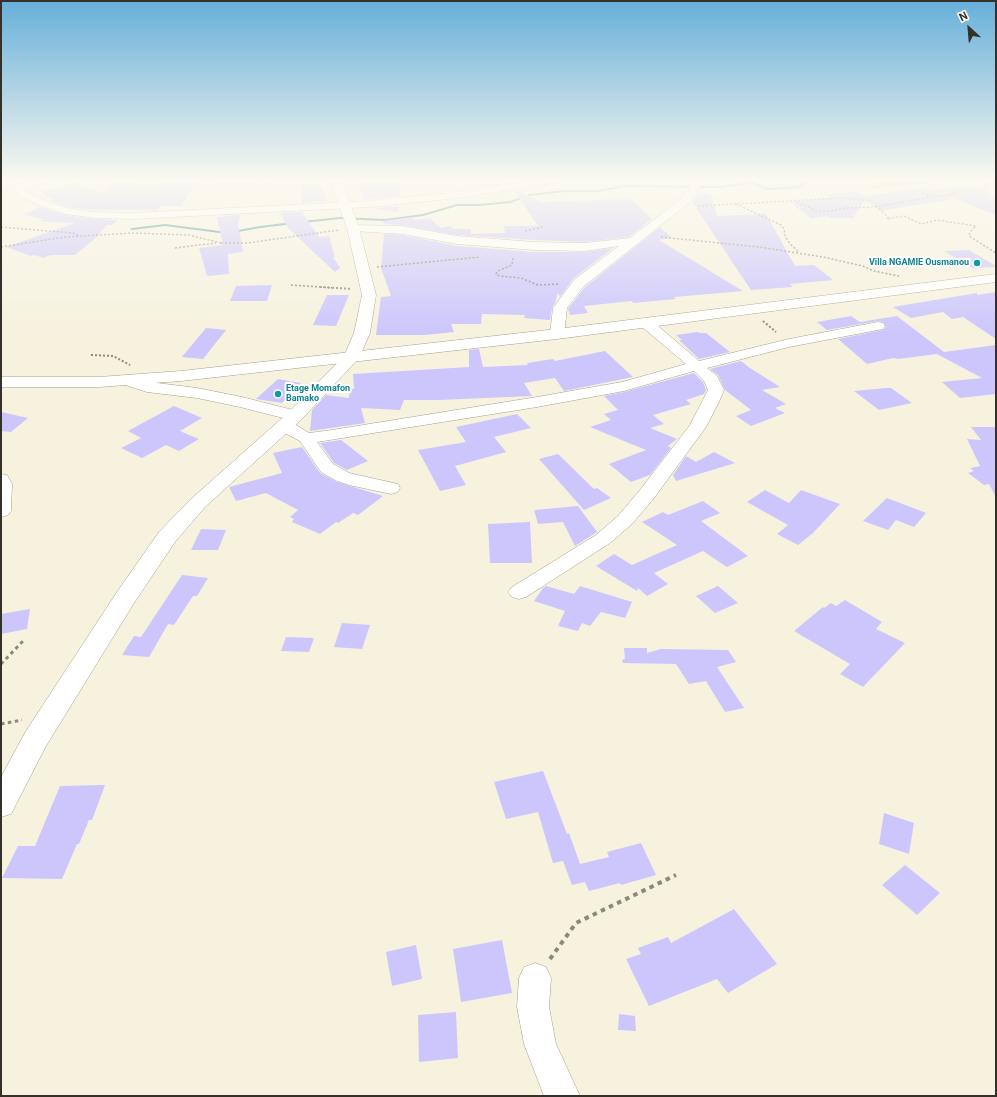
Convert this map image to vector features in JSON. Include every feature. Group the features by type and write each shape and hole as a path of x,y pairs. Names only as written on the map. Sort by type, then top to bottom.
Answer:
{"main road":[{"path":"1,805 36,739 125,598 167,537 198,503 290,421 351,358 362,332 369,299 369,290 353,231"},
{"path":"1,382 128,381 351,358 646,323 922,286 996,278"}],"street":[{"path":"409,231 457,240 534,246 585,247 632,241"},
{"path":"557,334 560,308 579,283 646,231"},
{"path":"519,592 603,539 625,520 647,494 698,427 711,402 716,390 710,379 672,344 646,323"},
{"path":"306,438 590,393 643,382 696,366 789,343 878,326"},
{"path":"128,381 147,387 197,393 242,402 290,421 306,438 327,468 349,479 391,488"},
{"path":"1,479 3,484 1,511"},
{"path":"535,978 532,1007 540,1044 556,1084 563,1096"}],"path":[{"path":"51,231 73,233 79,236"},
{"path":"1,247 65,237 134,233 188,235 235,244 247,243 295,231"},
{"path":"784,231 784,236 797,250 797,253"},
{"path":"971,231 969,236 996,253"},
{"path":"632,241 661,237 759,247 843,261 874,271 913,279 922,286"},
{"path":"175,248 221,242"},
{"path":"363,269 483,256"},
{"path":"513,258 512,265 498,271 496,274 499,276 521,278 538,285 579,283"},
{"path":"291,285 369,290"},
{"path":"749,310 789,343"},
{"path":"91,355 113,356 129,364 134,369 128,381"},
{"path":"1,664 24,640"},
{"path":"535,978 576,924 676,875"}],"building":[{"path":"51,231 102,231 75,255 50,255 44,258 34,255 31,256 6,247"},
{"path":"220,231 239,231 243,252 228,254 229,274 207,276 199,248 223,245"},
{"path":"291,231 315,231 319,237 329,236 335,257 333,257 340,268 335,272"},
{"path":"436,231 471,231 471,234 505,233 505,231 636,231 629,237 585,242 457,235"},
{"path":"655,231 665,231 672,238 659,240 743,291 674,297 676,299 633,303 632,301 584,306 588,313 570,315 568,309 585,287"},
{"path":"712,231 776,231 795,266 814,265 833,280 790,284 793,287 751,290"},
{"path":"384,234 403,235 457,246 534,252 585,252 613,248 573,279 560,297 558,293 552,308 550,320 524,318 525,315 482,314 481,324 451,324 454,332 424,335 376,335 381,297 391,296 381,268"},
{"path":"969,250 996,267 972,268 944,251"},
{"path":"272,285 267,301 230,301 236,286"},
{"path":"996,292 996,339 963,317 952,319 943,312 911,318 893,307 977,293 977,295"},
{"path":"327,295 349,295 336,326 313,325"},
{"path":"851,316 860,322 897,316 944,352 996,345 996,394 960,398 942,382 982,378 937,354 898,359 893,358 867,364 838,339 883,330 886,327 883,322 878,321 827,330 817,322"},
{"path":"206,328 226,330 203,359 182,357"},
{"path":"698,332 706,333 730,352 699,359 679,340 682,340 676,335"},
{"path":"479,349 483,367 528,365 527,363 553,359 555,361 605,351 633,377 564,391 555,378 524,383 532,396 404,400 400,410 361,408 365,423 310,431 312,410 326,395 349,398 350,389 354,389 353,374 469,367 469,350"},
{"path":"741,361 780,387 762,390 786,404 775,408 785,413 751,426 736,416 751,410 725,390 718,375 710,369"},
{"path":"694,373 703,382 706,390 704,394 686,400 691,404 653,415 664,424 650,428 677,439 668,446 671,448 650,475 631,482 609,464 646,450 590,427 611,420 604,414 618,410 604,396"},
{"name":"Etage Momafon Bamako","path":"278,379 301,383 282,403 256,399"},
{"path":"891,388 912,403 879,410 854,391"},
{"path":"174,406 202,418 180,431 199,439 179,451 166,445 142,458 121,448 141,438 128,431"},
{"path":"1,412 28,418 11,432 1,431"},
{"path":"517,414 531,428 494,437 506,452 455,466 466,485 440,491 418,450 466,442 456,427"},
{"path":"971,427 996,427 996,497 989,484 984,485 968,473 974,471 970,468 980,466 967,439 981,440"},
{"path":"341,440 368,461 347,470 334,463 320,443"},
{"path":"302,447 320,473 337,482 383,496 358,515 353,513 338,523 336,522 320,534 292,522 294,519 290,517 298,510 266,493 236,501 229,487 282,473 273,453"},
{"path":"714,452 735,463 676,481 673,475 686,456 696,462"},
{"path":"558,454 594,489 597,488 611,498 584,510 539,459"},
{"path":"765,490 789,503 801,490 840,504 813,533 798,545 777,534 788,525 747,502"},
{"path":"887,498 926,513 914,527 896,520 888,530 863,521"},
{"path":"703,501 720,513 701,521 748,556 727,567 703,551 654,573 668,584 647,596 638,588 637,591 596,566 614,554 632,565 677,545 642,522 663,512 668,515"},
{"path":"578,506 597,532 575,546 563,522 538,524 534,510"},
{"path":"530,522 532,563 490,563 488,524"},
{"path":"201,529 226,530 218,550 191,550"},
{"path":"182,575 208,578 197,596 193,596 174,625 168,624 149,657 122,655 134,636 141,637"},
{"path":"546,586 574,594 580,586 632,602 625,618 601,612 590,626 582,623 578,631 558,626 565,611 534,601"},
{"path":"718,586 738,603 715,613 696,596"},
{"path":"845,600 882,622 876,629 905,643 863,687 840,674 850,664 794,631 823,607 824,608 831,603 836,606"},
{"path":"30,609 27,629 1,634 1,614"},
{"path":"342,623 370,625 362,649 334,647"},
{"path":"286,637 314,638 309,652 281,651"},
{"path":"624,648 647,648 647,653 661,649 728,650 736,662 717,667 744,708 725,712 706,681 689,684 676,664 623,663 622,660 625,659"},
{"path":"543,771 567,834 569,833 580,864 609,857 607,852 641,843 656,875 621,885 620,883 589,891 585,882 572,885 563,861 553,863 538,812 506,819 494,782"},
{"path":"105,785 92,820 89,820 62,879 2,878 18,846 35,846 60,786"},
{"path":"884,813 914,823 909,854 879,844"},
{"path":"905,865 940,893 917,915 882,885"},
{"path":"734,909 777,964 728,993 717,979 649,1006 626,959 641,954 638,948 668,937 671,943"},
{"path":"502,940 512,993 461,1002 453,949"},
{"path":"416,945 422,979 392,986 386,952"},
{"path":"456,1012 458,1058 419,1062 418,1015"},
{"path":"619,1014 635,1016 636,1031 618,1030"}],"waterway":[{"path":"213,231 227,233 237,231"}],"place":[{"name":"Villa NGAMIE Ousmanou","path":"977,263"},
{"name":"Etage Momafon Bamako","path":"278,394"}]}
